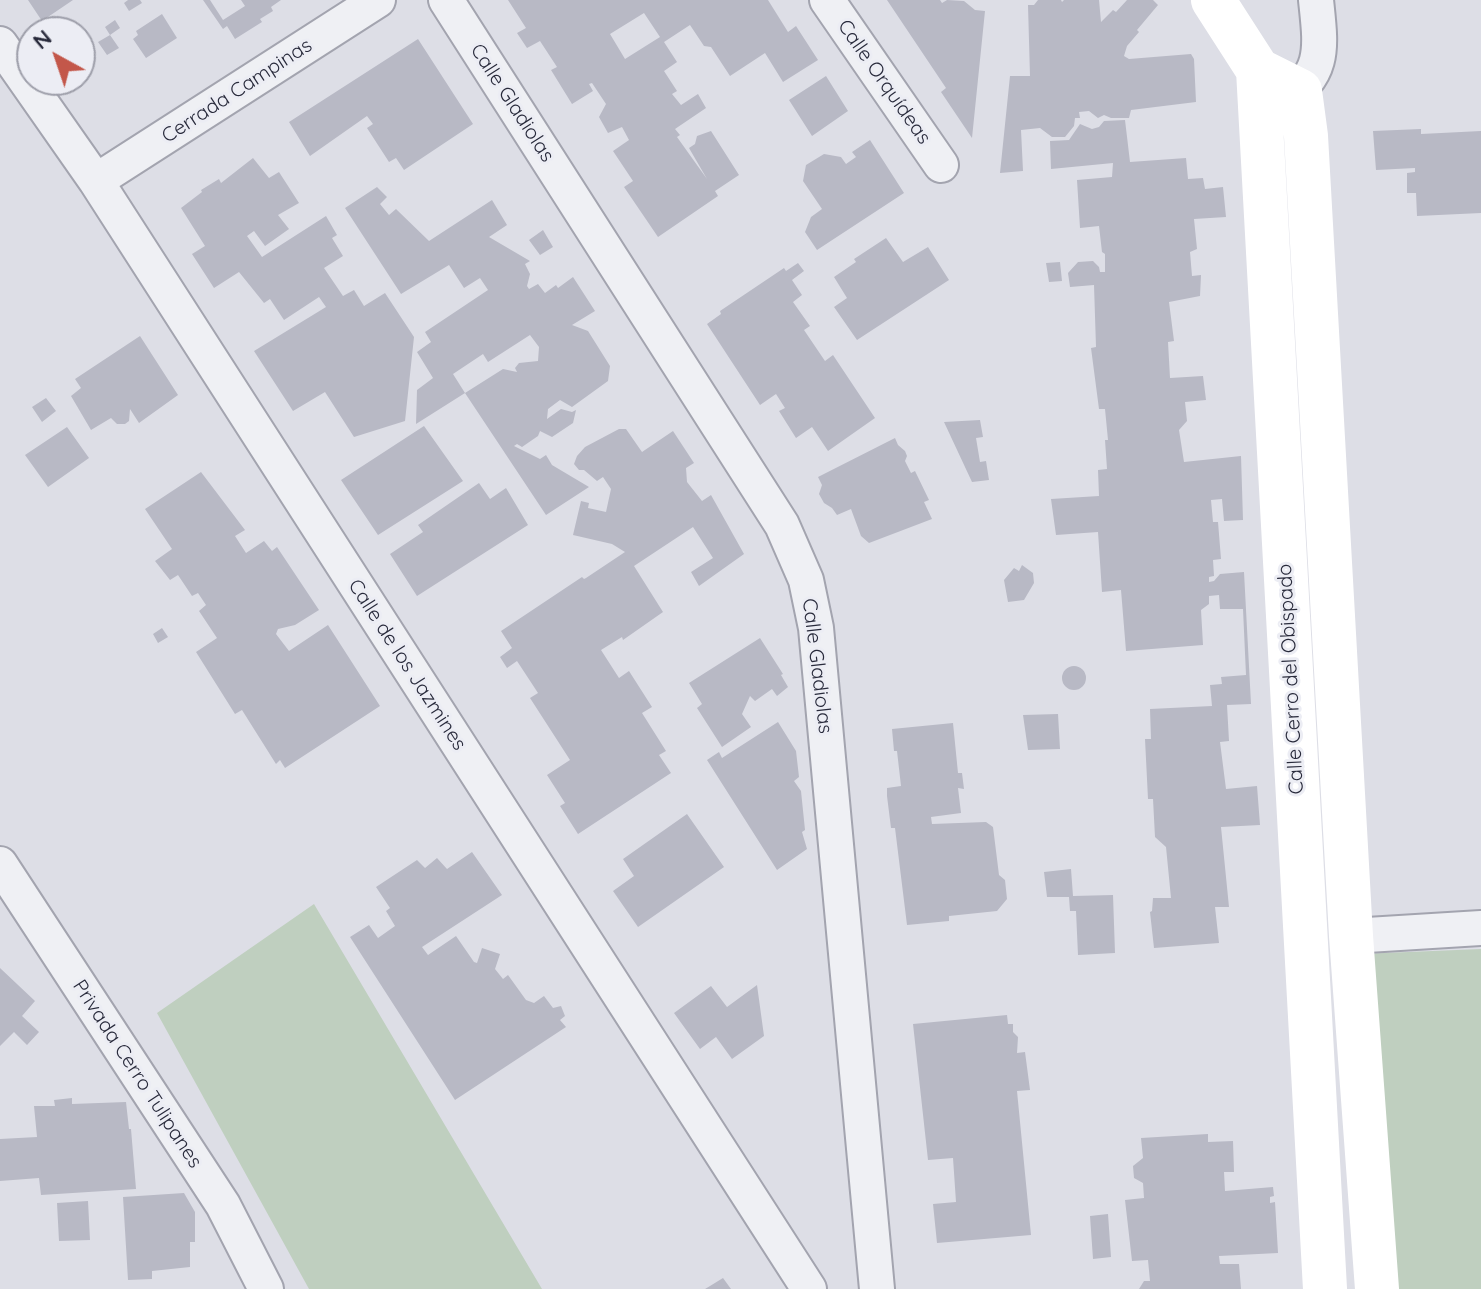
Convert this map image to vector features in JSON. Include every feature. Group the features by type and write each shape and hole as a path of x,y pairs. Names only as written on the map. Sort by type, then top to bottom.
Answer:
{"main road":[{"path":"1213,0 1258,70 1300,91 1306,136 1351,936 1377,1289"},
{"name":"Calle Cerro del Obispado","path":"1258,70 1325,1289"}],"street":[{"name":"Cerrada Campinas","path":"96,181 378,0"},
{"name":"Calle Gladiolas","path":"446,0 782,525 806,580 818,644 877,1289"},
{"name":"Calle Orquídeas","path":"827,0 941,165"},
{"path":"1259,117 1300,91 1315,70 1321,47 1316,0"},
{"name":"Calle de los Jazmines","path":"0,44 96,181 809,1289"},
{"name":"Privada Cerro Tulipanes","path":"0,864 223,1205 266,1289"},
{"path":"1351,936 1481,928"}],"green space":[{"path":"314,904 542,1289 309,1289 157,1013"},
{"path":"1481,949 1481,1289 1383,1289 1360,954"}],"building":[{"path":"28,0 73,0 49,16 39,16"},
{"path":"140,0 142,3 129,11 124,3"},
{"path":"203,0 210,0 223,20 245,6 241,0 281,0 271,7 273,11 260,19 262,22 235,39 227,26 223,29"},
{"path":"508,0 768,0 788,32 796,26 818,60 783,82 765,53 730,76 711,47 704,46 690,25 664,42 677,62 664,71 677,91 672,94 681,105 698,94 706,108 675,129 680,135 677,137 707,179 689,148 695,144 697,136 711,131 739,175 715,191 718,196 658,237 624,187 633,181 613,151 629,140 622,127 608,133 599,117 606,104 592,83 589,84 593,91 572,104 551,70 557,67 540,41 527,48 517,33 526,28","holes":["644,13 660,37 625,59 610,34"]},
{"path":"887,0 964,1 975,10 985,11 972,138 941,92 946,88"},
{"path":"1038,0 1099,0 1101,22 1127,0 1153,0 1158,5 1137,30 1139,32 1127,46 1124,56 1129,59 1191,54 1194,59 1196,102 1131,110 1129,118 1104,115 1098,118 1089,111 1079,112 1080,118 1075,118 1074,126 1065,137 1052,137 1040,128 1021,130 1023,171 1000,173 1010,76 1030,76 1028,5 1034,5"},
{"path":"162,14 177,38 146,58 133,39 138,35 136,31"},
{"path":"115,20 120,28 110,35 105,27"},
{"path":"110,35 119,48 107,55 98,42"},
{"path":"418,39 473,124 404,170 396,158 389,162 367,128 373,124 367,116 310,156 289,122"},
{"path":"826,76 848,111 812,136 789,100"},
{"path":"1125,120 1130,162 1186,158 1188,179 1203,178 1205,189 1223,187 1226,217 1194,219 1197,249 1190,252 1192,276 1201,275 1200,296 1169,302 1174,341 1168,342 1170,378 1203,376 1206,400 1185,402 1187,421 1179,430 1184,462 1241,456 1243,520 1224,521 1222,499 1211,500 1213,522 1218,522 1221,559 1213,560 1214,576 1209,577 1209,582 1220,574 1244,572 1251,704 1227,705 1229,741 1220,742 1226,789 1257,786 1260,825 1221,827 1229,907 1215,907 1219,943 1154,948 1150,912 1153,898 1171,898 1166,847 1155,837 1153,799 1148,799 1145,739 1151,739 1150,709 1212,706 1210,685 1222,684 1221,677 1246,675 1243,609 1220,609 1219,595 1209,596 1209,604 1201,610 1203,645 1126,651 1121,590 1102,592 1098,532 1056,535 1051,499 1099,496 1098,470 1107,469 1105,409 1099,409 1091,348 1096,347 1094,285 1070,287 1068,273 1078,262 1093,261 1100,272 1105,272 1099,226 1080,228 1077,180 1112,177 1113,163 1051,169 1050,141 1069,140 1080,124 1092,129 1104,121"},
{"path":"1421,129 1421,134 1481,131 1481,213 1417,216 1416,193 1407,193 1407,173 1415,172 1415,168 1376,170 1373,131"},
{"path":"870,140 904,193 817,250 805,232 811,217 822,209 803,181 806,165 824,154 841,157 846,164 856,157 852,152"},
{"path":"253,158 269,178 279,172 299,203 278,215 289,229 265,246 254,231 247,236 262,257 326,216 337,235 332,238 343,256 324,268 343,296 354,290 364,306 385,293 414,337 405,421 354,437 325,392 293,411 254,351 326,307 319,297 284,320 270,299 264,303 239,272 214,288 192,254 205,246 181,208 201,190 219,179 221,183"},
{"path":"377,187 387,197 380,204 389,215 396,209 429,241 492,200 507,225 489,237 530,261 525,264 530,274 529,289 538,284 545,293 573,277 595,311 572,325 588,331 610,366 608,381 572,407 560,400 548,409 547,419 561,409 576,410 573,423 552,437 540,431 538,436 522,447 514,446 540,459 546,455 552,465 589,487 546,515 465,393 416,424 417,390 433,378 417,352 431,342 425,332 488,290 480,278 464,288 449,265 401,294 345,208","holes":["530,335 539,347 538,361 519,363 515,368 517,372 503,369 465,393 453,374 483,354 488,362"]},
{"path":"543,230 553,247 540,255 529,240"},
{"path":"886,238 903,262 928,247 949,280 857,340 834,307 847,298 834,277 856,262 854,259"},
{"path":"1060,262 1062,281 1049,282 1046,263"},
{"path":"798,263 804,271 792,280 802,295 793,302 810,326 804,330 825,361 833,355 875,418 828,451 812,427 796,438 779,411 785,408 776,394 760,405 707,324 721,314 720,311 784,268 786,271"},
{"path":"140,336 178,395 139,423 130,409 129,421 125,424 117,424 111,418 91,430 71,396 81,388 75,379"},
{"path":"46,398 56,411 42,422 32,407"},
{"path":"980,420 983,437 976,438 980,462 986,461 989,480 972,482 944,422"},
{"path":"424,426 463,481 378,535 341,480"},
{"path":"67,427 89,458 48,487 25,455"},
{"path":"619,429 626,429 642,452 673,431 694,463 686,468 687,482 702,501 711,495 744,554 699,586 691,572 713,558 693,527 634,566 663,612 623,640 622,637 601,650 619,678 629,671 652,707 642,713 666,751 659,755 671,773 578,834 560,806 565,803 547,775 570,760 530,698 538,693 517,661 507,668 500,657 512,648 501,631 625,552 612,544 573,535 581,501 589,503 588,508 606,512 611,489 603,477 597,481 584,470 579,470 574,464 577,456 585,447"},
{"path":"895,438 905,451 905,461 911,473 915,471 929,500 924,502 932,519 869,543 861,536 851,509 837,515 824,503 819,494 822,485 818,477"},
{"path":"201,472 245,530 235,536 246,553 264,541 272,551 277,547 319,610 295,625 278,629 276,634 289,651 328,625 380,706 285,768 280,760 276,764 242,710 235,714 196,652 217,638 199,611 206,605 198,593 192,596 178,575 170,580 155,561 172,549 145,509"},
{"path":"479,483 490,499 506,488 528,525 417,596 390,554 423,532 418,525"},
{"path":"1022,565 1033,573 1034,583 1024,600 1008,602 1004,580 1014,568 1019,571"},
{"path":"162,628 168,637 158,643 153,634"},
{"path":"760,638 788,687 777,696 772,689 755,701 750,696 742,714 751,727 722,747 697,708 702,704 689,683"},
{"path":"1074,666 1085,673 1086,678 1079,689 1074,690 1063,683 1062,678 1069,667"},
{"path":"1058,714 1060,749 1028,750 1023,715"},
{"path":"778,722 796,751 799,777 794,781 801,791 805,830 802,832 807,849 777,870 707,760 719,752 722,758"},
{"path":"953,723 958,773 962,773 964,789 958,788 961,813 931,817 932,824 986,822 993,827 999,875 1005,880 1007,899 997,911 949,916 949,921 907,925 895,828 891,828 887,796 887,788 901,786 892,729"},
{"path":"687,814 724,867 638,927 613,891 634,876 623,859"},
{"path":"472,852 502,895 422,947 428,955 456,936 474,962 477,963 482,948 500,954 495,969 503,979 508,975 526,1000 534,1003 544,996 553,1008 561,1006 565,1016 560,1020 566,1027 455,1100 350,937 369,925 378,938 395,926 386,911 390,908 376,887 417,860 425,868 437,858 447,869"},
{"path":"1071,869 1073,896 1113,895 1115,953 1078,955 1076,911 1070,911 1069,897 1047,897 1044,872"},
{"path":"0,968 35,1001 22,1016 39,1032 27,1045 14,1032 0,1046"},
{"path":"757,985 764,1036 732,1059 716,1037 700,1049 674,1013 711,986 727,1007"},
{"path":"1007,1015 1008,1024 1013,1024 1013,1032 1018,1037 1017,1053 1025,1052 1030,1090 1017,1091 1031,1235 937,1243 933,1204 956,1202 953,1158 928,1160 913,1024"},
{"path":"72,1098 72,1104 126,1102 136,1189 41,1195 39,1178 0,1181 0,1139 37,1137 34,1106 55,1106 54,1100"},
{"path":"1208,1134 1208,1142 1233,1141 1234,1172 1224,1172 1225,1191 1273,1187 1274,1196 1270,1197 1270,1203 1275,1202 1278,1253 1219,1256 1220,1264 1239,1264 1241,1289 1139,1289 1144,1281 1150,1281 1148,1260 1132,1261 1125,1200 1144,1198 1143,1183 1134,1178 1133,1166 1143,1158 1141,1138"},
{"path":"184,1193 195,1212 195,1242 190,1242 190,1267 152,1271 152,1279 128,1280 123,1197"},
{"path":"88,1201 90,1240 59,1241 57,1203"},
{"path":"1108,1214 1111,1257 1093,1259 1090,1216"},
{"path":"723,1278 731,1289 705,1289 710,1286"}]}
